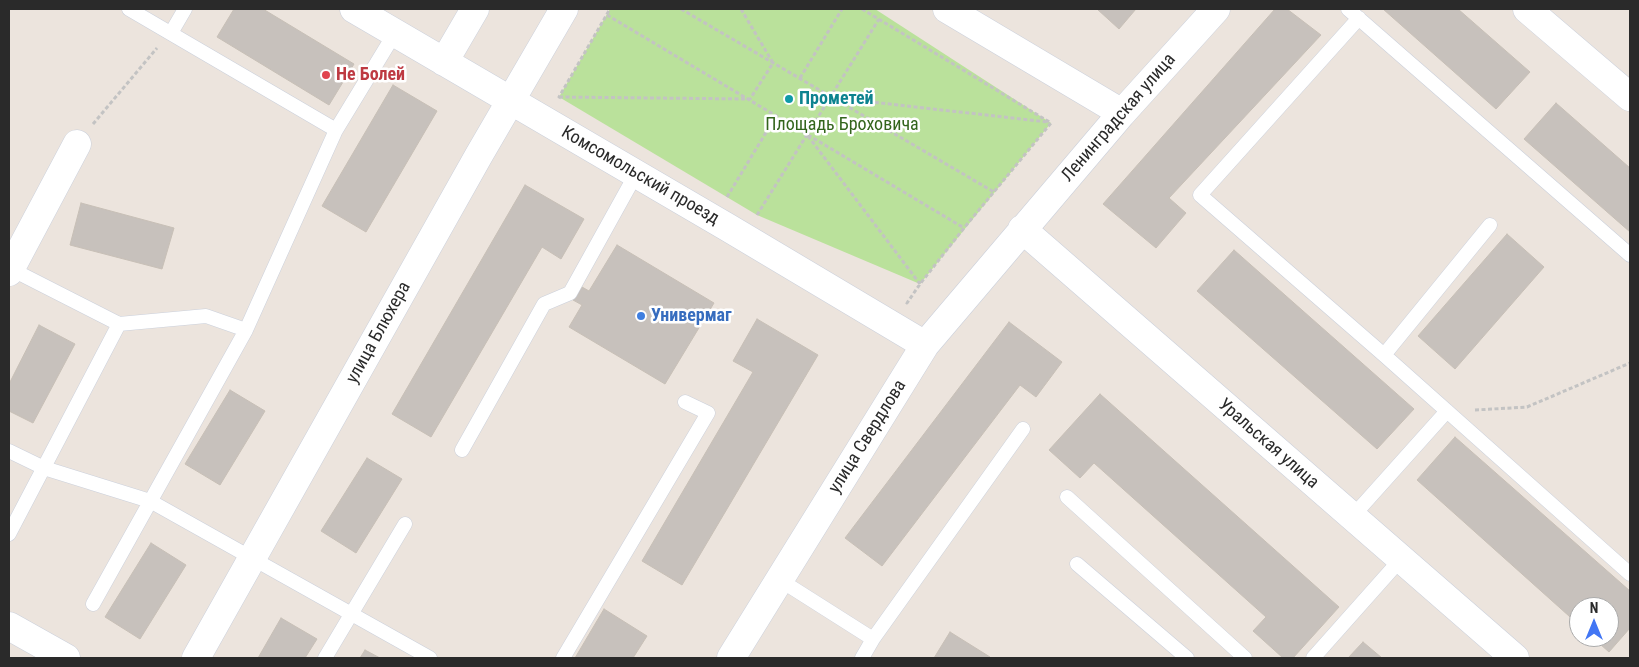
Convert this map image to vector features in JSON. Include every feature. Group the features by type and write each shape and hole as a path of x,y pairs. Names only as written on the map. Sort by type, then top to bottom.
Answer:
{"street":[{"name":"Комсомольский проезд","path":"354,9 924,345"},
{"path":"444,62 475,9"},
{"name":"улица Блюхера","path":"196,658 510,101 564,9"},
{"path":"947,9 1122,113"},
{"name":"Ленинградская улица","path":"1022,229 1122,113 1216,9"},
{"path":"1527,9 1630,97"},
{"path":"9,270 77,144"},
{"name":"улица Свердлова","path":"731,658 924,345 1022,229"},
{"name":"Уральская улица","path":"1022,229 1515,658"},
{"path":"9,626 66,658"}],"lane":[{"path":"129,9 336,130"},
{"path":"171,33 184,9"},
{"path":"1630,255 1354,13 1200,196 1384,355 1630,574"},
{"path":"93,604 246,330 336,130 395,33"},
{"path":"462,450 544,304 570,293 636,174"},
{"path":"1384,355 1490,225"},
{"path":"9,270 119,324 206,316 246,330"},
{"path":"9,534 119,324"},
{"path":"563,658 708,413 685,402"},
{"path":"1352,517 1447,411"},
{"path":"862,658 873,639 1023,429"},
{"path":"9,450 44,468 150,501 430,658"},
{"path":"1067,497 1246,658"},
{"path":"325,658 405,524"},
{"path":"1313,658 1401,560"},
{"path":"1077,564 1187,658"},
{"path":"780,580 873,639"}],"path":[{"path":"559,97 610,9"},
{"path":"682,9 994,192"},
{"path":"741,9 773,63"},
{"path":"800,78 842,9"},
{"path":"862,9 1051,122"},
{"path":"607,14 964,228"},
{"path":"749,211 757,215 806,134 832,97 878,19"},
{"path":"77,144 171,33"},
{"path":"750,100 773,63"},
{"path":"559,97 750,100"},
{"path":"559,97 567,102"},
{"path":"832,97 1051,122"},
{"path":"734,202 727,197 776,116"},
{"path":"899,298 907,303 964,228 1051,122"},
{"path":"806,134 920,284"},
{"path":"1447,411 1527,407 1630,364"}],"green space":[{"name":"Площадь Броховича","path":"610,9 875,9 1051,123 920,284 757,215 559,97"}],"building":[{"path":"234,9 263,9 354,64 329,105 217,37"},
{"path":"1097,9 1136,9 1119,29"},
{"path":"1275,9 1287,9 1321,35 1169,198 1186,213 1156,248 1103,204"},
{"path":"1383,9 1458,9 1530,72 1496,109"},
{"path":"393,85 437,111 366,232 322,206"},
{"path":"1556,103 1630,168 1630,232 1524,139"},
{"path":"525,185 584,219 561,259 542,247 431,437 392,414"},
{"path":"81,203 174,228 162,269 70,245"},
{"path":"1507,234 1544,267 1455,369 1418,336"},
{"name":"Универмаг","path":"617,245 714,303 665,384 569,327 582,305 573,300 582,287 589,291"},
{"path":"1234,250 1414,409 1377,449 1197,291"},
{"path":"757,319 818,355 682,585 642,561 753,372 733,361"},
{"path":"1009,322 1062,362 1036,397 1020,385 882,566 845,538"},
{"path":"39,325 75,344 33,423 9,411 9,384"},
{"path":"230,390 265,411 220,485 185,464"},
{"path":"1100,394 1339,607 1293,658 1283,658 1253,631 1266,617 1094,463 1080,478 1049,450"},
{"path":"1455,437 1630,591 1630,628 1619,641 1619,597 1569,597 1569,616 1417,480"},
{"path":"367,458 402,479 356,553 321,531"},
{"path":"151,543 186,565 140,639 105,617"},
{"path":"604,609 647,636 633,658 575,658"},
{"path":"281,618 317,639 305,658 258,658"},
{"path":"950,632 990,657 934,658"},
{"path":"1363,642 1382,658 1348,658"},
{"path":"1603,647 1613,647 1609,652"},
{"path":"365,650 380,658 360,658"}],"place":[{"name":"Не Болей","path":"326,75"},
{"name":"Прометей","path":"789,99"},
{"name":"Универмаг","path":"641,316"}]}
